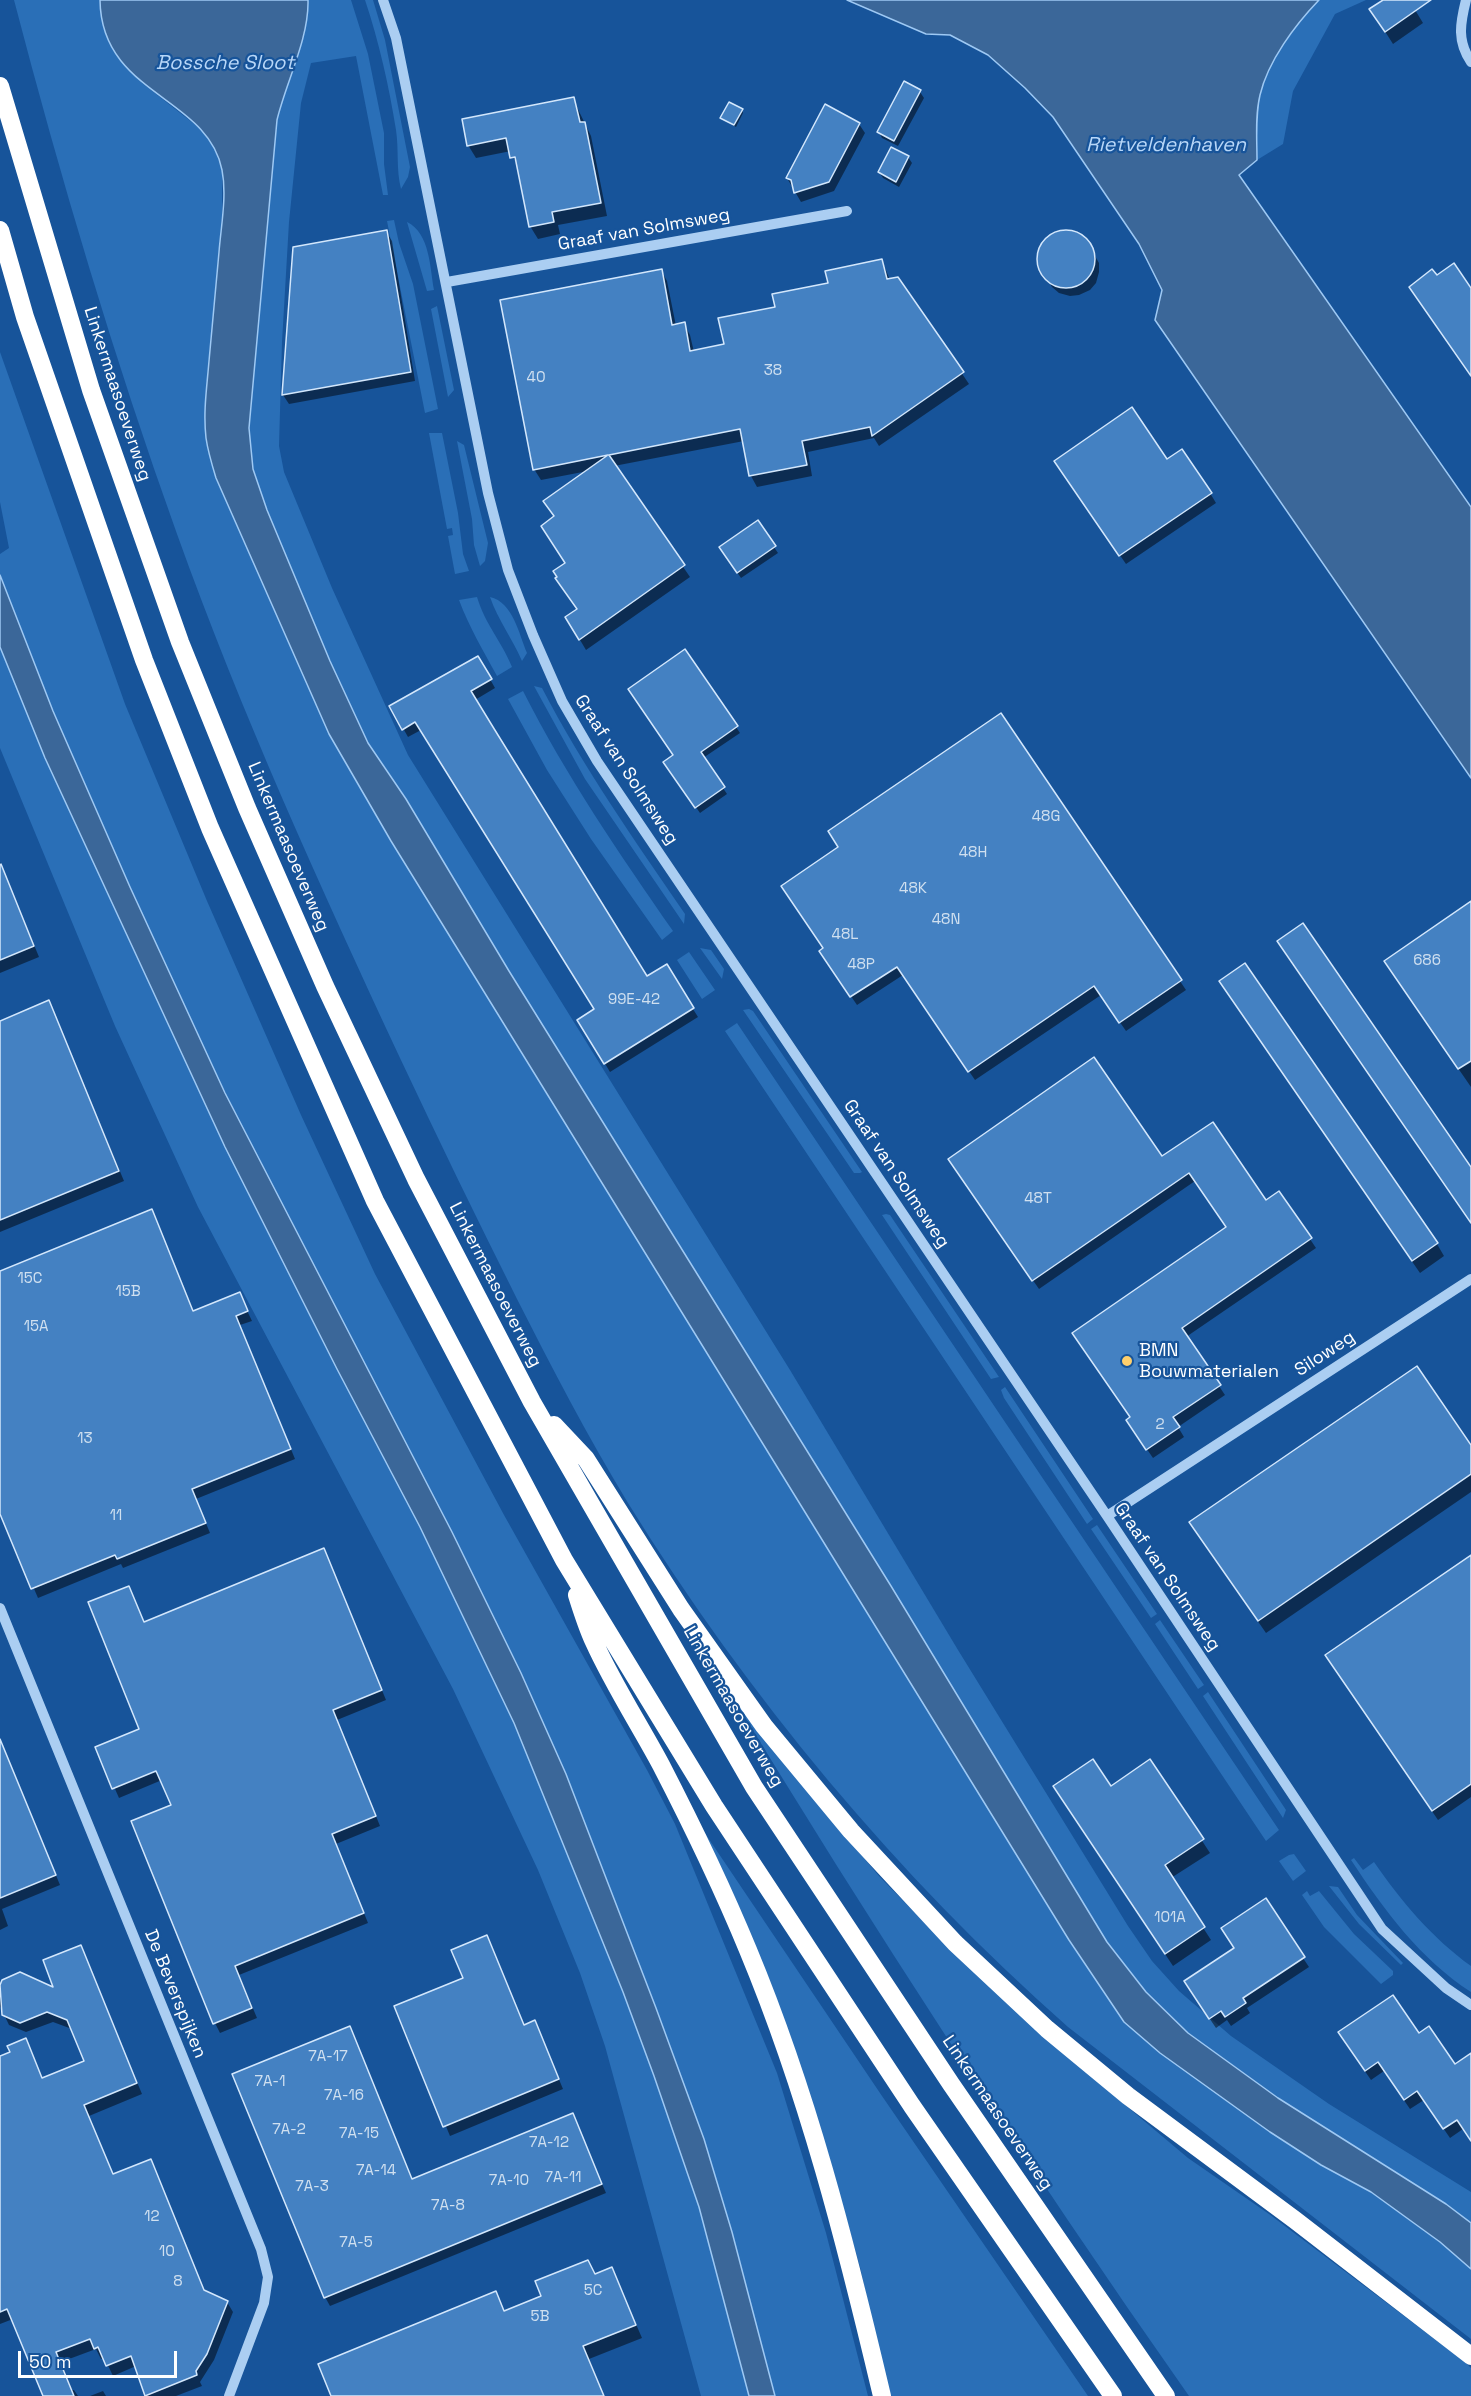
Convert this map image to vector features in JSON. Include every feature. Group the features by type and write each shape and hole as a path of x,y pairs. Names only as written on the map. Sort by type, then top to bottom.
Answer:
{"highway":[{"name":"Linkermaasoeverweg","path":"0,86 91,390 180,642 247,808 325,986 416,1179 532,1402 754,1786 951,2084 1166,2396"},
{"path":"0,230 25,317 144,660 210,828 375,1201 564,1560 727,1826 912,2106 1113,2396"},
{"path":"532,1402 586,1459 681,1609 764,1726 851,1831 956,1943 1047,2029 1128,2096 1471,2355"},
{"path":"564,1560 593,1642 662,1767 748,1950 786,2050 823,2161 854,2276 882,2396"}],"street":[{"name":"Graaf van Solmsweg","path":"384,0 396,38 489,493 508,570 562,701 597,761 1107,1516 1382,1929 1446,1988 1471,2005"},
{"path":"1466,0 1460,22 1462,49 1471,62"},
{"name":"Graaf van Solmsweg","path":"447,282 847,211"},
{"name":"Siloweg","path":"1107,1516 1471,1279"},
{"name":"De Beverspijken","path":"0,1608 261,2249 268,2277 264,2303 229,2396"}],"shaded area":[{"path":"14,0 100,0 103,27 142,83 207,134 222,171 222,215 205,401 206,438 216,478 329,734 391,841 1069,1940 1124,2022 1270,2132 1321,2165 1371,2192 1440,2242 1471,2269 1471,2339 1068,2027 944,1909 885,1846 775,1714 674,1575 628,1503 543,1351 429,1119 311,864 228,667 177,534 110,335 50,135"},
{"path":"308,0 351,0 368,54 384,133 384,164 388,195 383,195 356,56 311,63 301,103 289,222 279,446 284,472 332,588 408,755 790,1370 958,1650 1128,1926 1152,1961 1179,1991 1231,2036 1329,2104 1471,2192 1471,2223 1446,2204 1278,2098 1188,2033 1146,1992 1107,1942 891,1586 509,971 406,799 368,743 330,661 267,510 253,469 249,428 277,120 305,30"},
{"path":"365,0 373,0 385,40 410,167 408,177 401,189 396,130 390,97"},
{"path":"1319,0 1366,0 1335,14 1293,91 1283,144 1257,160 1257,111 1269,69 1283,44"},
{"path":"394,220 413,284 438,409 425,413 387,221"},
{"path":"407,222 415,227 425,243 434,290 427,291"},
{"path":"437,306 454,390 448,397 431,309"},
{"path":"0,352 125,704 207,901 301,1115 375,1274 504,1515 675,1824 777,2073 826,2233 868,2396 775,2396 732,2232 704,2139 566,1774 521,1673 452,1532 225,1093 130,887 53,711 0,575 0,554 9,548 0,502"},
{"path":"429,433 442,433 458,513 463,554 469,571 455,574 448,536 453,535 452,528 447,529"},
{"path":"457,441 464,445 488,543 485,561 480,566 474,545 472,519"},
{"path":"477,597 512,667 497,676 459,600"},
{"path":"490,597 504,605 514,620 527,653 522,661 497,613"},
{"path":"0,647 45,758 225,1147 420,1527 514,1723 623,1992 654,2076 699,2207 749,2396 701,2396 605,2046 580,1973 538,1870 453,1689 198,1207 115,1026 0,748"},
{"path":"534,686 542,688 592,775 685,914 684,924 585,779"},
{"path":"523,691 575,784 673,931 662,940 591,839 547,770 508,699"},
{"path":"700,948 711,950 724,969 722,979"},
{"path":"689,952 715,990 702,999 677,960"},
{"path":"743,1010 753,1011 862,1172 854,1173"},
{"path":"737,1023 1279,1830 1266,1841 725,1031"},
{"path":"882,1215 890,1215 999,1377 991,1379"},
{"path":"1005,1387 1093,1519 1087,1524 1004,1398 1001,1390"},
{"path":"1097,1525 1157,1614 1151,1618 1091,1529"},
{"path":"1160,1620 1204,1685 1198,1689 1155,1624"},
{"path":"724,1683 799,1780 879,1876 963,1962 1073,2061 1188,2158 1269,2214 1465,2362 1471,2368 1471,2396 1189,2396 1068,2221 950,2043"},
{"path":"1208,1692 1286,1810 1283,1818 1203,1696"},
{"path":"690,1811 1088,2396 889,2396 860,2267 828,2153"},
{"path":"1294,1854 1306,1871 1293,1881 1279,1861"},
{"path":"1354,1858 1363,1870 1374,1862 1418,1918 1471,1966 1471,1992 1435,1964 1404,1932 1351,1860"},
{"path":"1329,1886 1338,1887 1357,1915 1403,1963 1401,1965 1359,1924"},
{"path":"1307,1891 1310,1896 1319,1891 1354,1934 1393,1971 1393,1975 1381,1984 1324,1927 1302,1895"}],"water":[{"name":"Bossche Sloot","path":"100,0 308,0 305,30 277,120 249,428 253,469 267,510 330,661 368,743 406,799 509,971 891,1586 1107,1942 1146,1992 1188,2033 1278,2098 1446,2204 1471,2223 1471,2269 1440,2242 1371,2192 1321,2165 1270,2132 1160,2053 1124,2022 1069,1940 391,841 329,734 216,478 209,453 205,409 223,211 222,170 213,145 197,126 135,76 118,56 105,32"},
{"name":"Rietveldenhaven","path":"847,0 1319,0 1292,32 1269,69 1258,103 1257,160 1239,175 1471,507 1471,778 1155,320 1162,290 1139,244 1053,117 988,55 950,35 926,34"},
{"path":"0,575 53,711 130,887 225,1093 452,1532 521,1673 566,1774 704,2139 732,2232 775,2396 749,2396 699,2207 654,2076 623,1992 514,1723 420,1527 225,1147 45,758 0,647"}],"building":[{"path":"1383,0 1431,0 1385,32 1369,9"},
{"path":"904,81 921,90 894,141 877,132"},
{"path":"574,97 580,122 585,122 601,203 552,212 554,222 529,227 515,157 510,158 506,138 467,146 462,119"},
{"path":"729,102 743,109 734,125 720,118"},
{"path":"825,104 860,123 829,182 794,193 791,180 786,178"},
{"path":"891,147 909,156 896,182 878,172"},
{"path":"387,230 411,372 282,395 293,247"},
{"path":"1066,230 1082,235 1090,243 1095,259 1090,275 1082,283 1066,288 1050,283 1042,275 1037,259 1042,243 1050,235"},
{"path":"882,259 887,279 898,277 964,372 872,436 870,427 802,441 807,465 749,476 740,429 609,455 685,565 579,640 565,617 577,609 555,578 557,577 553,571 565,563 541,526 554,516 543,501 608,455 533,470 500,300 662,269 672,325 685,322 690,351 724,344 718,318 775,307 772,294 828,283 825,271"},
{"path":"1454,263 1471,288 1471,376 1409,287 1432,269 1437,275"},
{"path":"1132,407 1167,459 1182,449 1212,493 1119,556 1054,461"},
{"path":"758,520 776,546 737,573 719,547"},
{"path":"685,649 738,726 701,752 725,787 695,808 663,762 673,755 628,689"},
{"path":"478,656 492,679 471,691 493,727 647,976 667,964 694,1008 604,1064 577,1020 594,1009 415,722 402,730 389,706"},
{"path":"1001,713 1182,980 1119,1023 1094,986 968,1072 897,967 850,997 819,951 823,948 781,886 838,847 828,831"},
{"path":"0,865 34,946 0,960"},
{"path":"1471,901 1471,1061 1458,1069 1384,961"},
{"path":"1303,923 1471,1167 1471,1223 1277,941"},
{"path":"1245,963 1438,1243 1412,1261 1219,981"},
{"path":"49,1000 119,1171 0,1220 0,1021"},
{"path":"1094,1057 1162,1156 1213,1122 1266,1200 1279,1191 1312,1238 1182,1328 1221,1385 1173,1417 1180,1427 1146,1450 1126,1420 1130,1417 1072,1333 1226,1227 1189,1173 1032,1281 948,1159"},
{"path":"152,1209 193,1311 240,1292 248,1311 236,1316 291,1449 192,1489 206,1523 117,1559 115,1555 31,1589 0,1514 0,1271"},
{"path":"1417,1366 1471,1445 1471,1474 1258,1621 1189,1522"},
{"path":"324,1548 382,1690 333,1710 376,1816 332,1834 364,1913 235,1966 252,2008 213,2024 131,1821 171,1805 156,1771 112,1789 95,1747 139,1729 88,1602 129,1586 144,1622"},
{"path":"1471,1555 1471,1784 1432,1811 1325,1655"},
{"path":"0,1739 56,1875 0,1898"},
{"path":"1093,1759 1111,1786 1150,1759 1204,1839 1165,1865 1205,1927 1165,1954 1053,1786"},
{"path":"1266,1898 1305,1957 1243,1998 1246,2003 1225,2017 1221,2011 1209,2019 1184,1981 1234,1948 1221,1928"},
{"path":"487,1935 524,2025 535,2020 559,2079 443,2127 394,2006 463,1978 451,1950"},
{"path":"81,1945 137,2083 84,2105 113,2174 151,2159 204,2290 228,2301 207,2354 196,2371 197,2375 145,2396 131,2356 106,2366 98,2347 94,2349 90,2339 56,2352 74,2396 43,2396 7,2309 0,2312 0,2056 10,2052 7,2046 26,2038 42,2078 84,2061 67,2020 47,2012 20,2023 2,2015 0,1985 2,1980 20,1972 53,1987 43,1960"},
{"path":"1393,1995 1419,2033 1429,2026 1455,2064 1471,2053 1471,2141 1457,2120 1443,2129 1417,2091 1404,2100 1378,2062 1365,2071 1338,2032"},
{"path":"350,2026 412,2179 573,2113 602,2184 324,2298 232,2074"},
{"path":"588,2260 595,2274 612,2267 636,2325 583,2346 604,2396 331,2396 318,2364 496,2291 504,2311 541,2296 535,2281"}],"place":[{"name":"BMN Bouwmaterialen","path":"1127,1361"}]}
